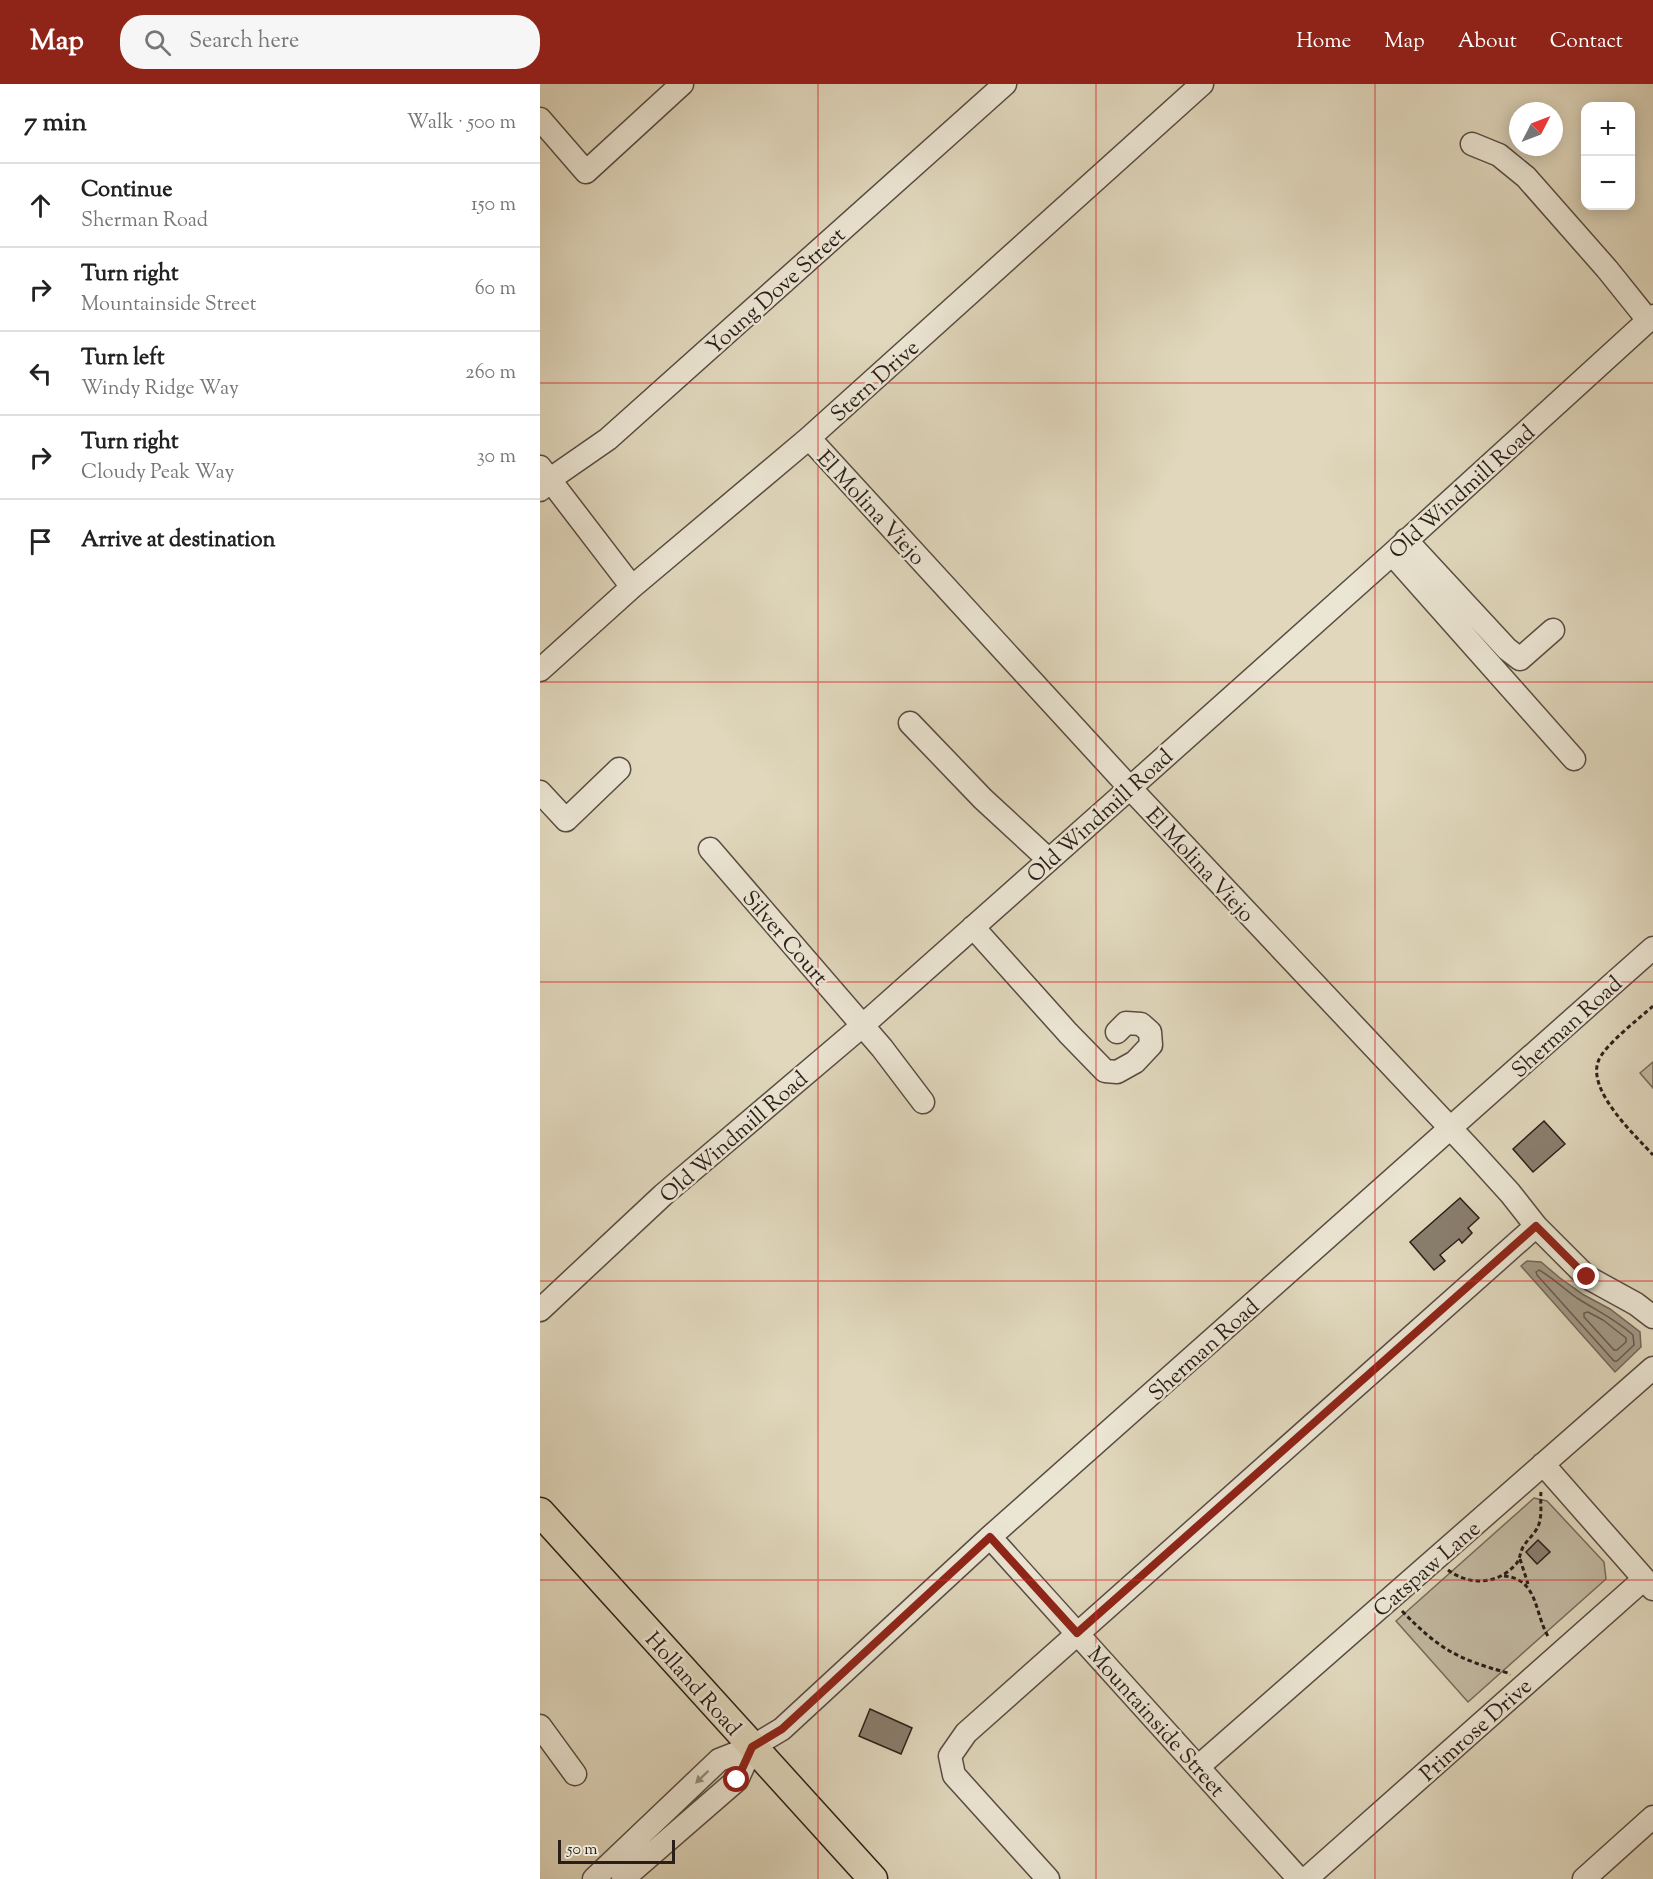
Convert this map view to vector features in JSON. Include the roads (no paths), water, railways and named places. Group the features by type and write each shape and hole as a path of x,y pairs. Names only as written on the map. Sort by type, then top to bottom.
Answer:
{"main road":[{"name":"Holland Road","path":"540,1512 873,1879"}],"street":[{"path":"540,119 586,172 682,84"},
{"name":"Young Dove Street","path":"544,479 608,439 1005,84"},
{"name":"Stern Drive","path":"540,670 632,587 809,438 1202,84"},
{"path":"1472,144 1499,155 1526,177 1651,318"},
{"name":"Old Windmill Road","path":"540,1310 663,1195 862,1026 1399,547 1651,318"},
{"name":"El Molina Viejo","path":"809,438 1130,788 1510,1193 1536,1226 1587,1277 1636,1304 1653,1317"},
{"path":"544,479 632,587"},
{"path":"1399,547 1520,659 1553,630"},
{"path":"1399,547 1574,759"},
{"path":"910,723 983,799 1049,860"},
{"path":"540,792 566,820 619,769"},
{"name":"Silver Court","path":"710,849 862,1026 923,1102"},
{"path":"973,927 1105,1071 1117,1072 1135,1062 1151,1045 1150,1032 1141,1024 1126,1023 1117,1032"},
{"name":"Sherman Road","path":"594,1879 719,1760 752,1747 782,1729 990,1537 1653,948"},
{"path":"1048,1879 954,1774 950,1756 966,1733 1536,1226"},
{"name":"Catspaw Lane","path":"1198,1767 1653,1368"},
{"path":"1543,1464 1649,1584"},
{"name":"Mountainside Street","path":"990,1537 1299,1879"},
{"name":"Primrose Drive","path":"1306,1879 1561,1653 1649,1584"},
{"path":"540,1726 575,1773"},
{"path":"622,1879 737,1780 752,1747"},
{"path":"1584,1879 1653,1817"}],"water":[{"path":"1527,1261 1541,1262 1584,1295 1610,1309 1640,1332 1641,1347 1615,1372 1521,1266"}]}
